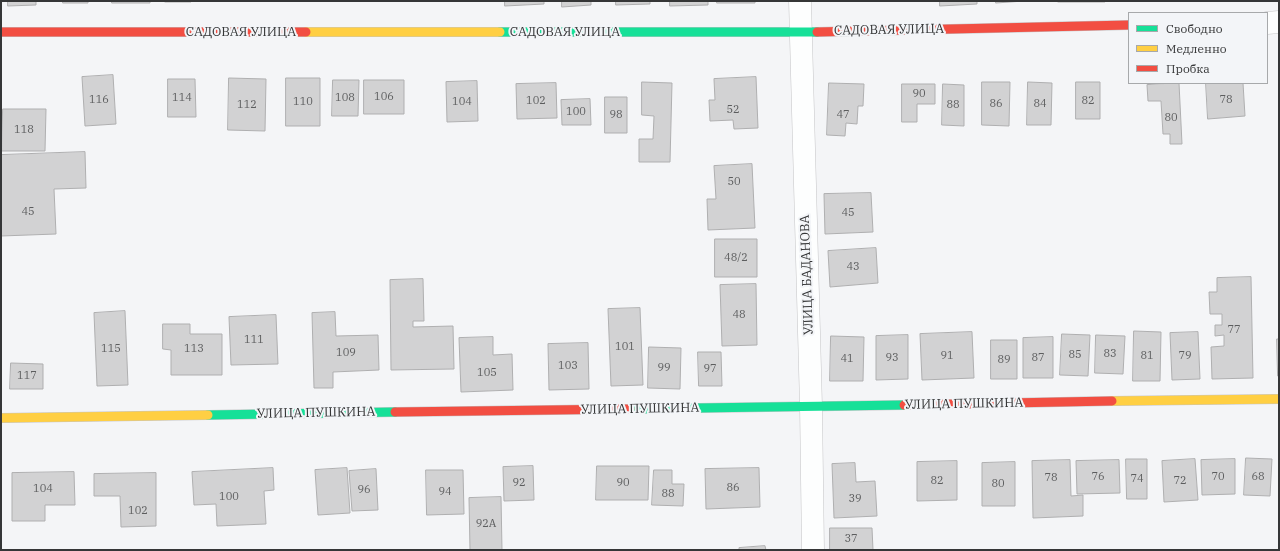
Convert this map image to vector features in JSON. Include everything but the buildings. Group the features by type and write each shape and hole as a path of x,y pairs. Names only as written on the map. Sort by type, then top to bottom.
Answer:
{"street":[{"name":"УЛИЦА БАДАНОВА","path":"800,1 811,406 813,550"},
{"path":"1268,22 1279,22"},
{"name":"САДОВАЯ УЛИЦА","path":"1,32 800,32 1128,25"},
{"name":"УЛИЦА ПУШКИНА","path":"1,418 1279,399"}],"traffic: fast":[{"path":"500,32 817,32"},
{"path":"630,409 904,405"},
{"path":"208,415 395,412"}],"traffic: slow":[{"path":"306,32 500,32"},
{"path":"1112,401 1279,399"},
{"path":"1,418 208,415"}],"traffic: jam":[{"path":"817,32 1128,25"},
{"path":"1,32 306,32"},
{"path":"904,405 1112,401"},
{"path":"395,412 630,409"}]}
